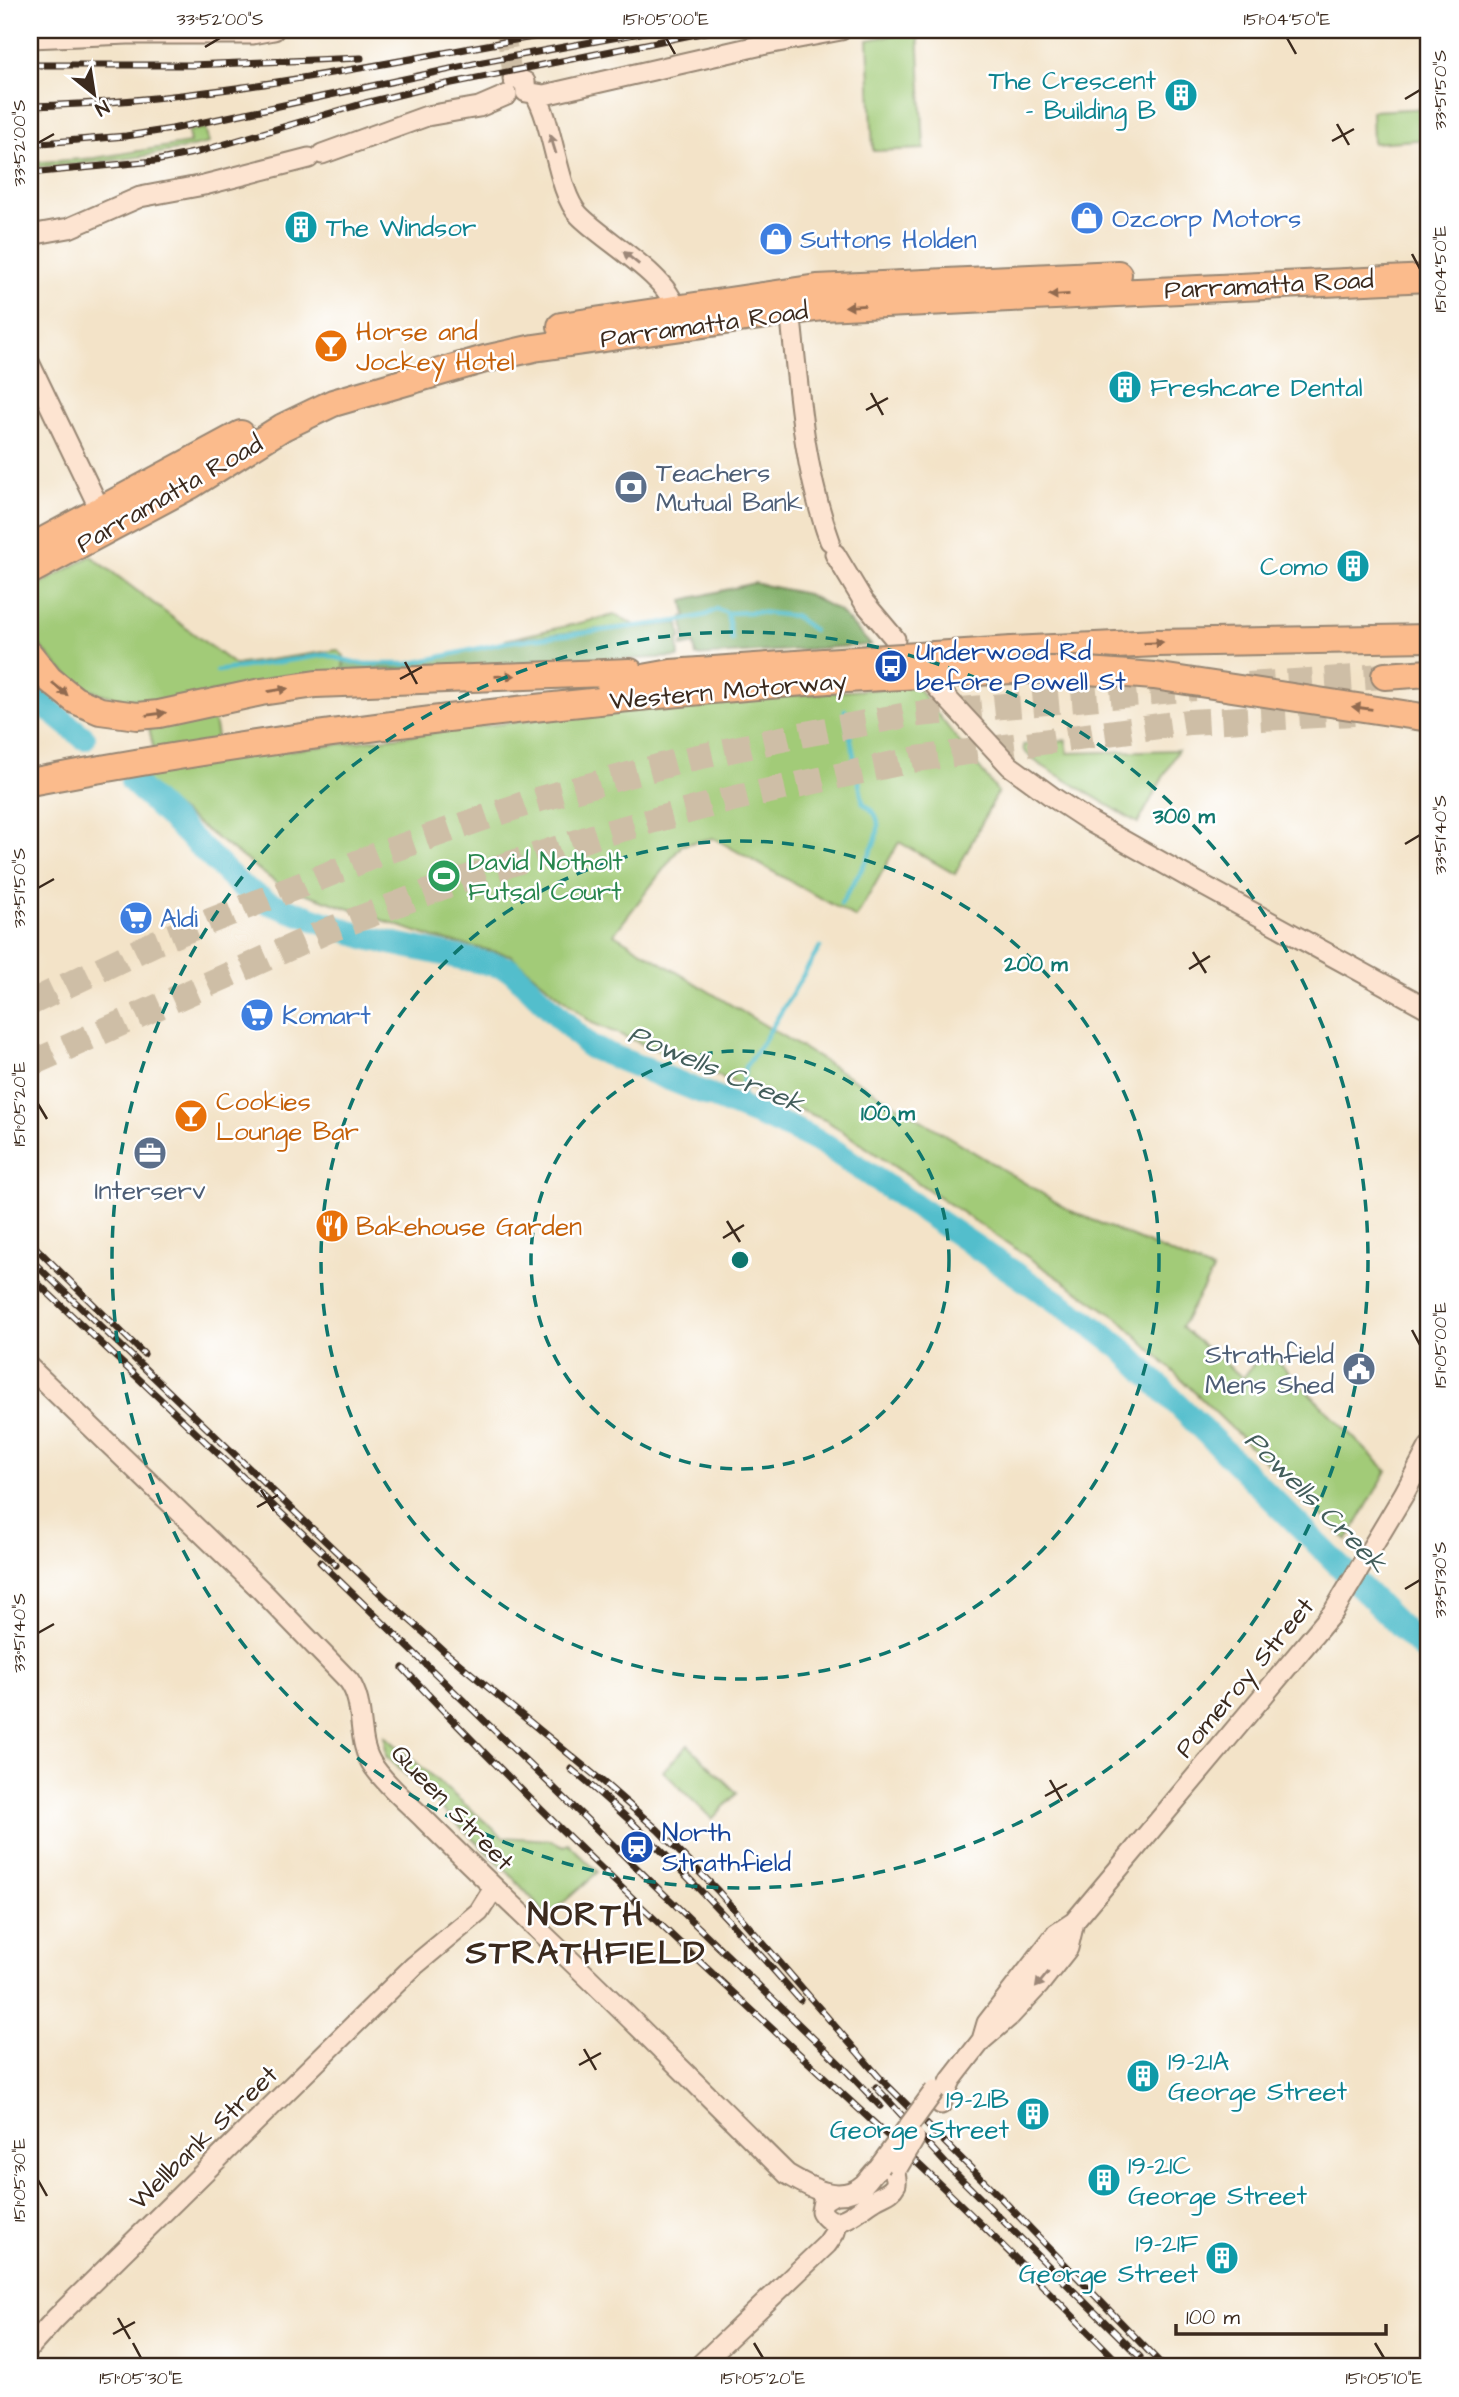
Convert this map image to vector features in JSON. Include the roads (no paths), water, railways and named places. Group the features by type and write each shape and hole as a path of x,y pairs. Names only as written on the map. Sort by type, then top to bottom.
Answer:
{"highway":[{"name":"Parramatta Road","path":"30,548 191,485 283,427 333,403 485,359 534,348 789,301 845,286 1429,260"},
{"name":"Parramatta Road","path":"30,571 105,520 326,390 394,368 555,327 675,308 789,301 1429,278"},
{"name":"Western Motorway","path":"30,765 256,737 552,707 1012,650 1157,643 1429,638"},
{"path":"30,655 57,687 75,700 100,711 137,716 159,715 211,702 290,688 343,682 630,672 671,673"},
{"name":"Western Motorway","path":"30,782 256,737 631,682 671,673 1075,670 1154,676 1429,718"},
{"path":"1385,676 1429,673"}],"main road":[{"path":"30,38 128,34 253,34 274,30 276,35 281,37 286,36 289,30"},
{"path":"30,235 69,228 140,197 204,185 315,156 427,116 480,107 519,87 554,93 762,45 841,30"},
{"path":"519,87 548,126 568,195 577,213 657,279 672,295 675,308"},
{"path":"789,301 797,377 820,515 832,547 864,602 895,639"},
{"path":"30,364 105,520"},
{"path":"931,681 1010,765 1054,798 1092,823 1429,1009"},
{"name":"Queen Street","path":"30,1368 260,1589 349,1681 354,1689 363,1741 372,1764 491,1886 787,2174 796,2191 830,2211"},
{"name":"Pomeroy Street","path":"830,2211 860,2187 891,2169 903,2155 942,2091 982,2040 987,2022 1056,1934 1074,1922 1328,1619 1346,1593 1429,1447"},
{"name":"Wellbank Street","path":"414,1966 480,1912 491,1886"},
{"name":"Wellbank Street","path":"30,2347 56,2318 414,1966 456,1917 491,1886"},
{"path":"480,1912 494,1906 514,1906"},
{"path":"698,2367 827,2244 835,2232 830,2211"}],"waterway":[{"path":"217,671 326,655 361,664 408,664 507,642 678,621 706,615 717,609 727,613 757,612 794,616 813,630"},
{"path":"727,613 732,640"},
{"name":"Powells Creek","path":"30,694 84,738"},
{"path":"841,904 870,854 878,825 875,815 863,803 845,710"},
{"name":"Powells Creek","path":"132,781 241,886 269,903 367,938 511,970 590,1047 791,1128 827,1146 1084,1320 1121,1348 1429,1655"},
{"path":"752,1113 742,1087 745,1067 820,947"}],"tunnel":[{"path":"505,30 513,78"},
{"path":"1248,685 1385,676"},
{"path":"30,1003 157,942 382,853 536,800 684,760 908,715 1195,688"},
{"path":"30,1064 329,930 458,881 599,835 736,798 917,759 1189,722 1354,713"}],"railway":[{"path":"30,106 98,103 234,88 369,67 571,30"},
{"path":"30,144 126,136 172,129 483,62 656,30"},
{"path":"30,173 155,161 198,152 365,103 427,88 716,30"},
{"path":"30,65 191,65 361,58"},
{"path":"30,1242 144,1354"},
{"path":"30,1259 383,1596 445,1652 658,1830 718,1891 879,2077 1001,2198 1164,2367"},
{"path":"30,1276 336,1565"},
{"path":"320,1562 842,2066 880,2106"},
{"path":"403,1668 526,1795 718,1979 940,2184 1123,2367"},
{"path":"571,1769 602,1795 690,1880 800,2000"},
{"path":"876,2087 948,2166 1140,2357"}],"place":[{"name":"The Crescent - Building B","path":"1181,95"},
{"name":"Ozcorp Motors","path":"1087,218"},
{"name":"The Windsor","path":"301,227"},
{"name":"Suttons Holden","path":"776,239"},
{"name":"Horse and Jockey Hotel","path":"331,346"},
{"name":"Freshcare Dental","path":"1125,387"},
{"name":"Teachers Mutual Bank","path":"631,487"},
{"name":"Como","path":"1353,566"},
{"name":"Underwood Rd before Powell St","path":"891,666"},
{"name":"David Notholt Futsal Court","path":"444,876"},
{"name":"Aldi","path":"136,918"},
{"name":"Komart","path":"257,1015"},
{"name":"Cookies Lounge Bar","path":"191,1116"},
{"name":"Interserv","path":"150,1153"},
{"name":"Bakehouse Garden","path":"332,1226"},
{"name":"Strathfield Mens Shed","path":"1359,1369"},
{"name":"North Strathfield","path":"637,1847"},
{"name":"19-21A George Street","path":"1143,2076"},
{"name":"19-21B George Street","path":"1033,2114"},
{"name":"19-21C George Street","path":"1104,2180"},
{"name":"19-21F George Street","path":"1222,2258"}],"district":[{"name":"NORTH STRATHFIELD","path":"586,1932"}]}
